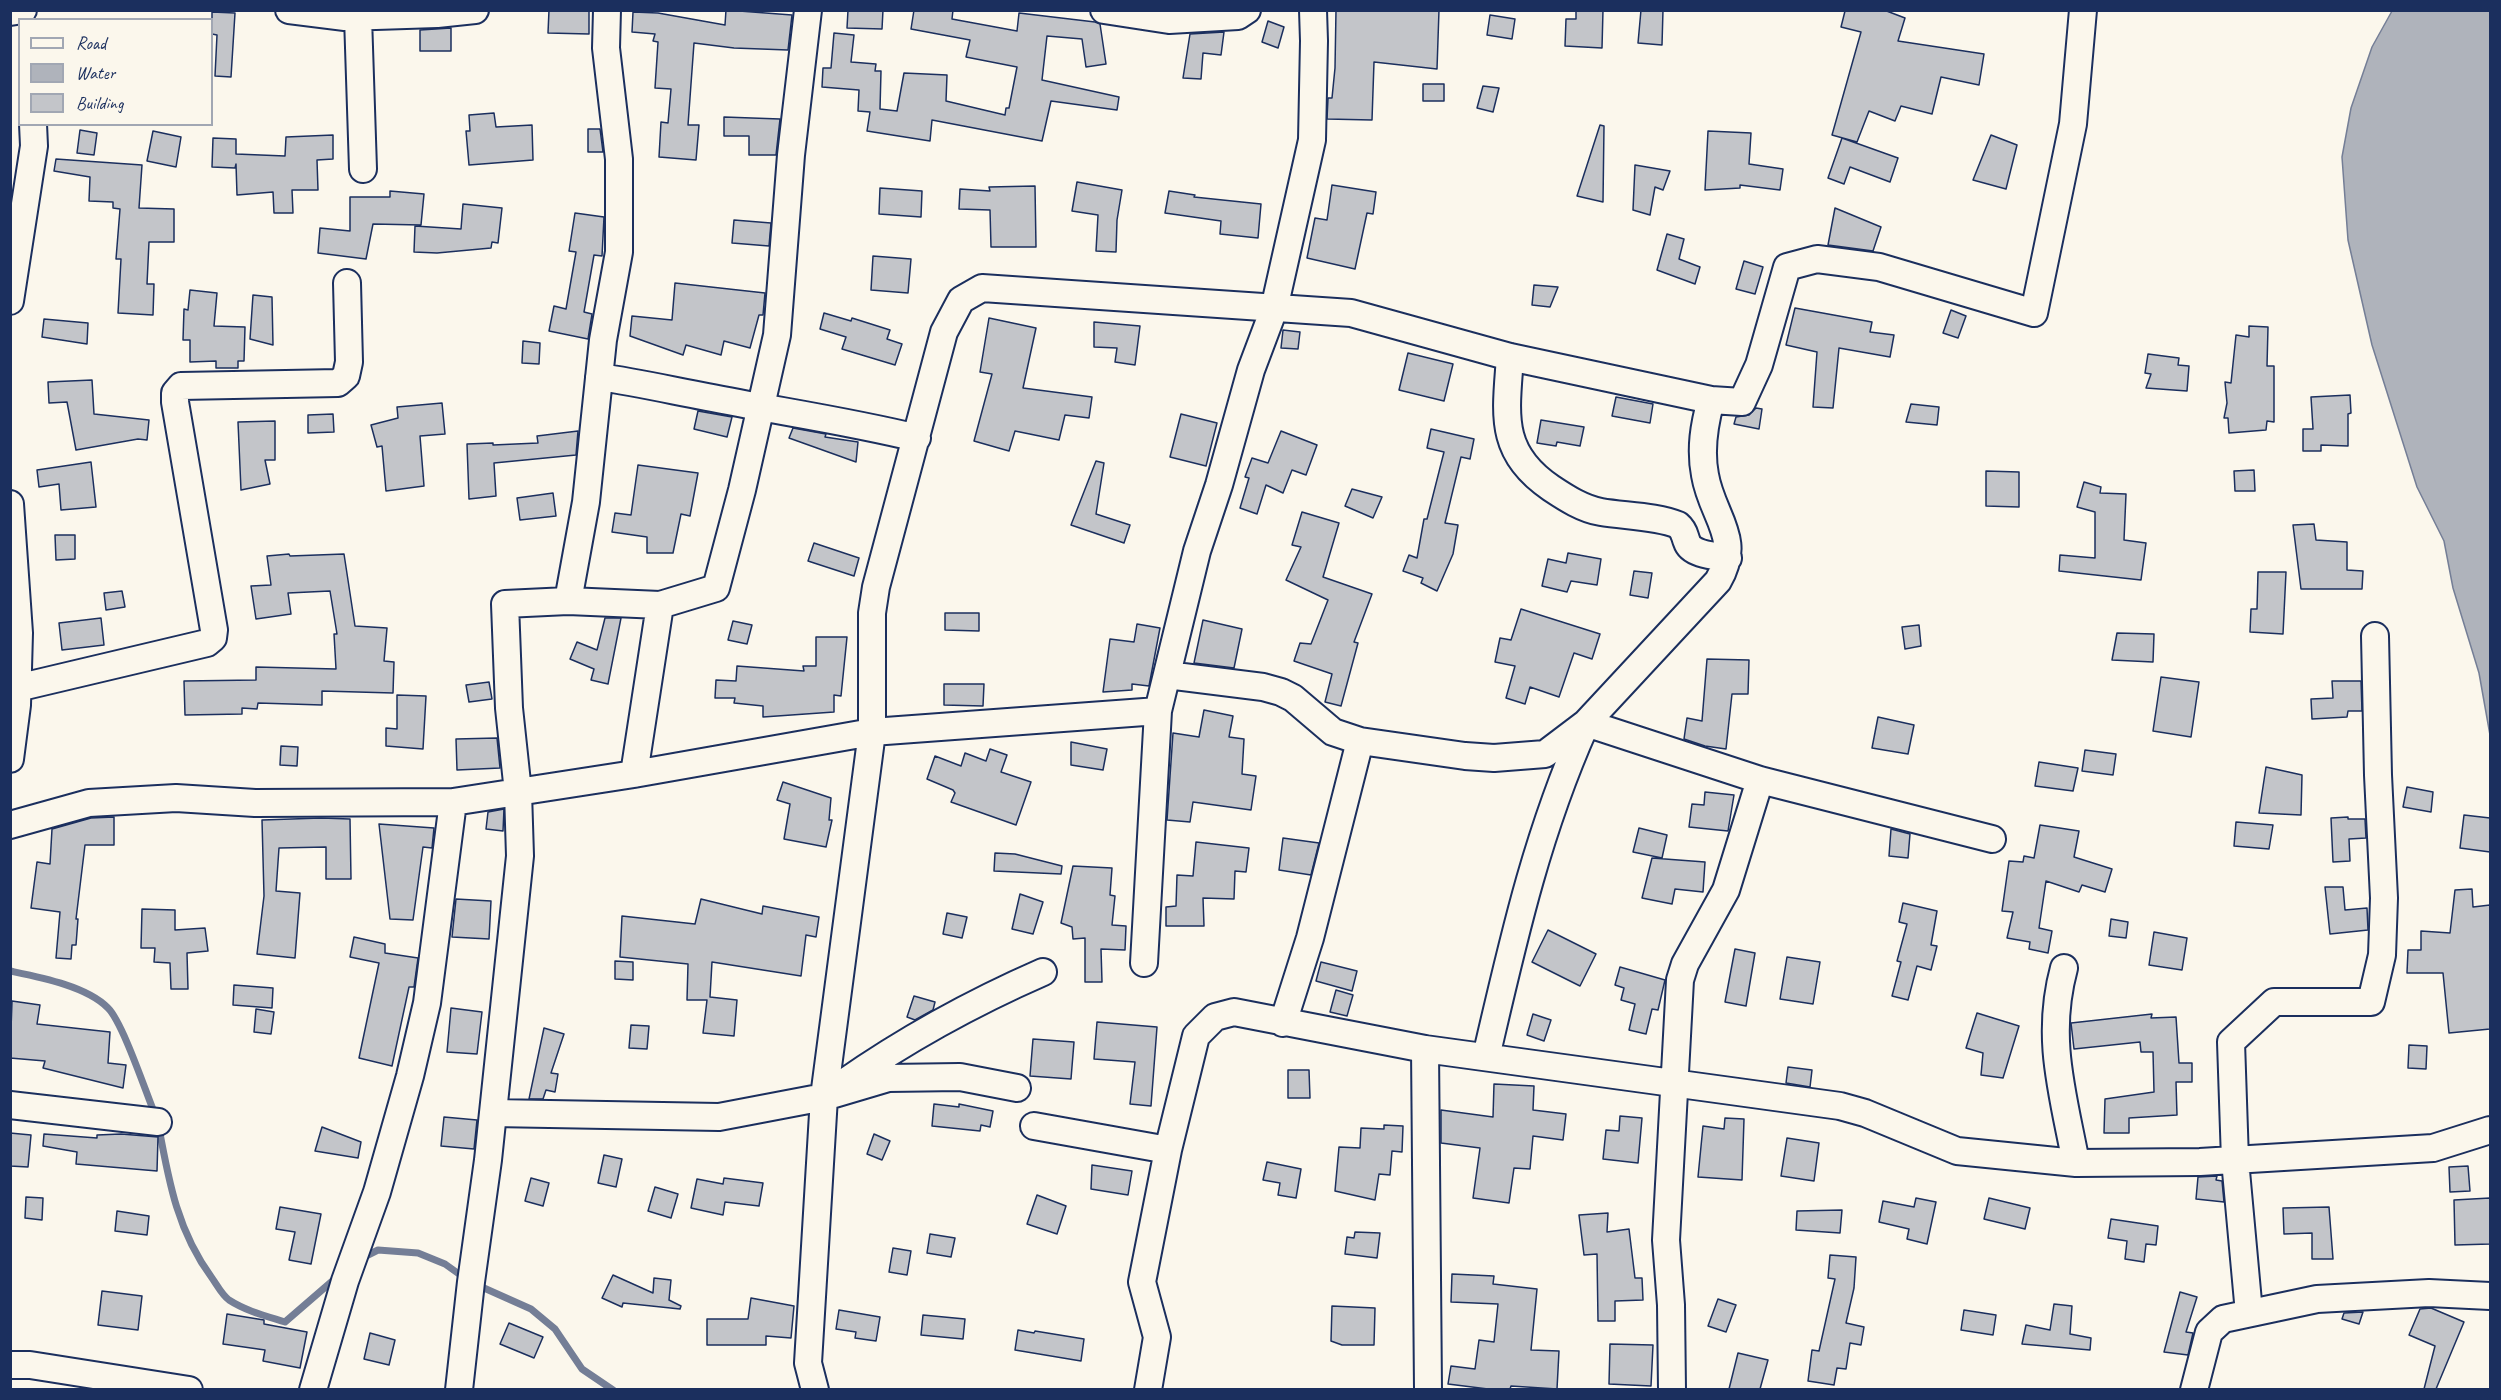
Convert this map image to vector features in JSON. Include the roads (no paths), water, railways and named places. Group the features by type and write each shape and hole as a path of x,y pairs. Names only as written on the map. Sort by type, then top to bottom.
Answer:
{"street":[{"path":"10,12 25,10"},
{"path":"289,10 358,17 467,11"},
{"path":"567,601 586,502 603,340 619,252 619,159 606,48 607,10"},
{"path":"459,1389 493,1113 520,856 518,792 509,708 505,604 567,601 660,605 716,588 777,335 791,155 808,10"},
{"path":"1104,10 1169,20 1238,16 1247,10"},
{"path":"1144,963 1158,711 1197,551 1219,485 1251,370 1274,309 1312,140 1313,10"},
{"path":"815,1389 808,1363 824,1097 872,732 876,587 944,332 961,300 981,288 1351,313 1510,357 1711,400 1742,402 1759,364 1787,267 1817,259 1879,267 2034,313 2073,124 2083,10"},
{"path":"358,17 363,169"},
{"path":"10,301 34,146 33,126"},
{"path":"17,688 207,643 213,638 214,630 175,393 181,386 338,383 346,376 349,362 348,283"},
{"path":"1510,357 1507,428 1516,453 1530,472 1560,494 1598,512 1678,525 1685,533 1689,547 1696,551 1728,558"},
{"path":"599,377 640,382 854,423 917,438"},
{"path":"1167,675 1263,687 1281,692 1293,698 1333,732 1359,741 1465,756 1524,757 1545,754 1586,723 1719,581 1728,558 1726,529 1713,502 1705,474 1703,436 1711,400"},
{"path":"10,504 19,633 17,688 10,759"},
{"path":"634,774 660,605"},
{"path":"2249,1313 2235,1160 2231,1042 2274,1002 2371,1002 2382,955 2384,898 2374,636"},
{"path":"10,825 89,803 176,798 255,803 453,802 634,774 872,732 1158,711"},
{"path":"1586,723 1760,780 1992,839"},
{"path":"1486,1057 1531,868 1562,778 1586,723"},
{"path":"1282,1023 1310,938 1359,741"},
{"path":"1672,1389 1671,1305 1666,1240 1680,980 1684,964 1726,890 1760,780"},
{"path":"313,1389 345,1281 377,1192 410,1076 427,1003 453,802"},
{"path":"2064,969 2056,1008 2055,1047 2076,1163"},
{"path":"824,1097 913,1038 970,1006 1043,972"},
{"path":"1148,1389 1158,1337 1142,1282 1168,1150 1196,1036 1215,1017 1234,1012 1425,1049 1675,1082 1851,1109 1957,1151 2076,1163 2235,1160 2433,1148 2490,1130"},
{"path":"1425,1049 1428,1389"},
{"path":"493,1113 719,1117 824,1097 888,1078 960,1077 1017,1088"},
{"path":"10,1105 158,1122"},
{"path":"1034,1126 1168,1150"},
{"path":"2194,1389 2209,1332 2223,1319 2317,1299 2429,1293 2490,1296"},
{"path":"10,1365 30,1365 189,1389"}],"water":[{"path":"2392,11 2490,11 2490,735 2479,673 2453,588 2444,541 2417,487 2372,345 2348,240 2342,157 2351,108 2372,47"}],"waterway":[{"path":"10,971 75,988 99,1000 108,1008 127,1043 156,1117"},
{"path":"159,1128 171,1188 183,1225 200,1261 226,1298 249,1310 285,1322 337,1277"},
{"path":"360,1259 378,1250 418,1253 445,1264 466,1279"},
{"path":"475,1284 531,1309 555,1329 582,1369 613,1390"}]}
